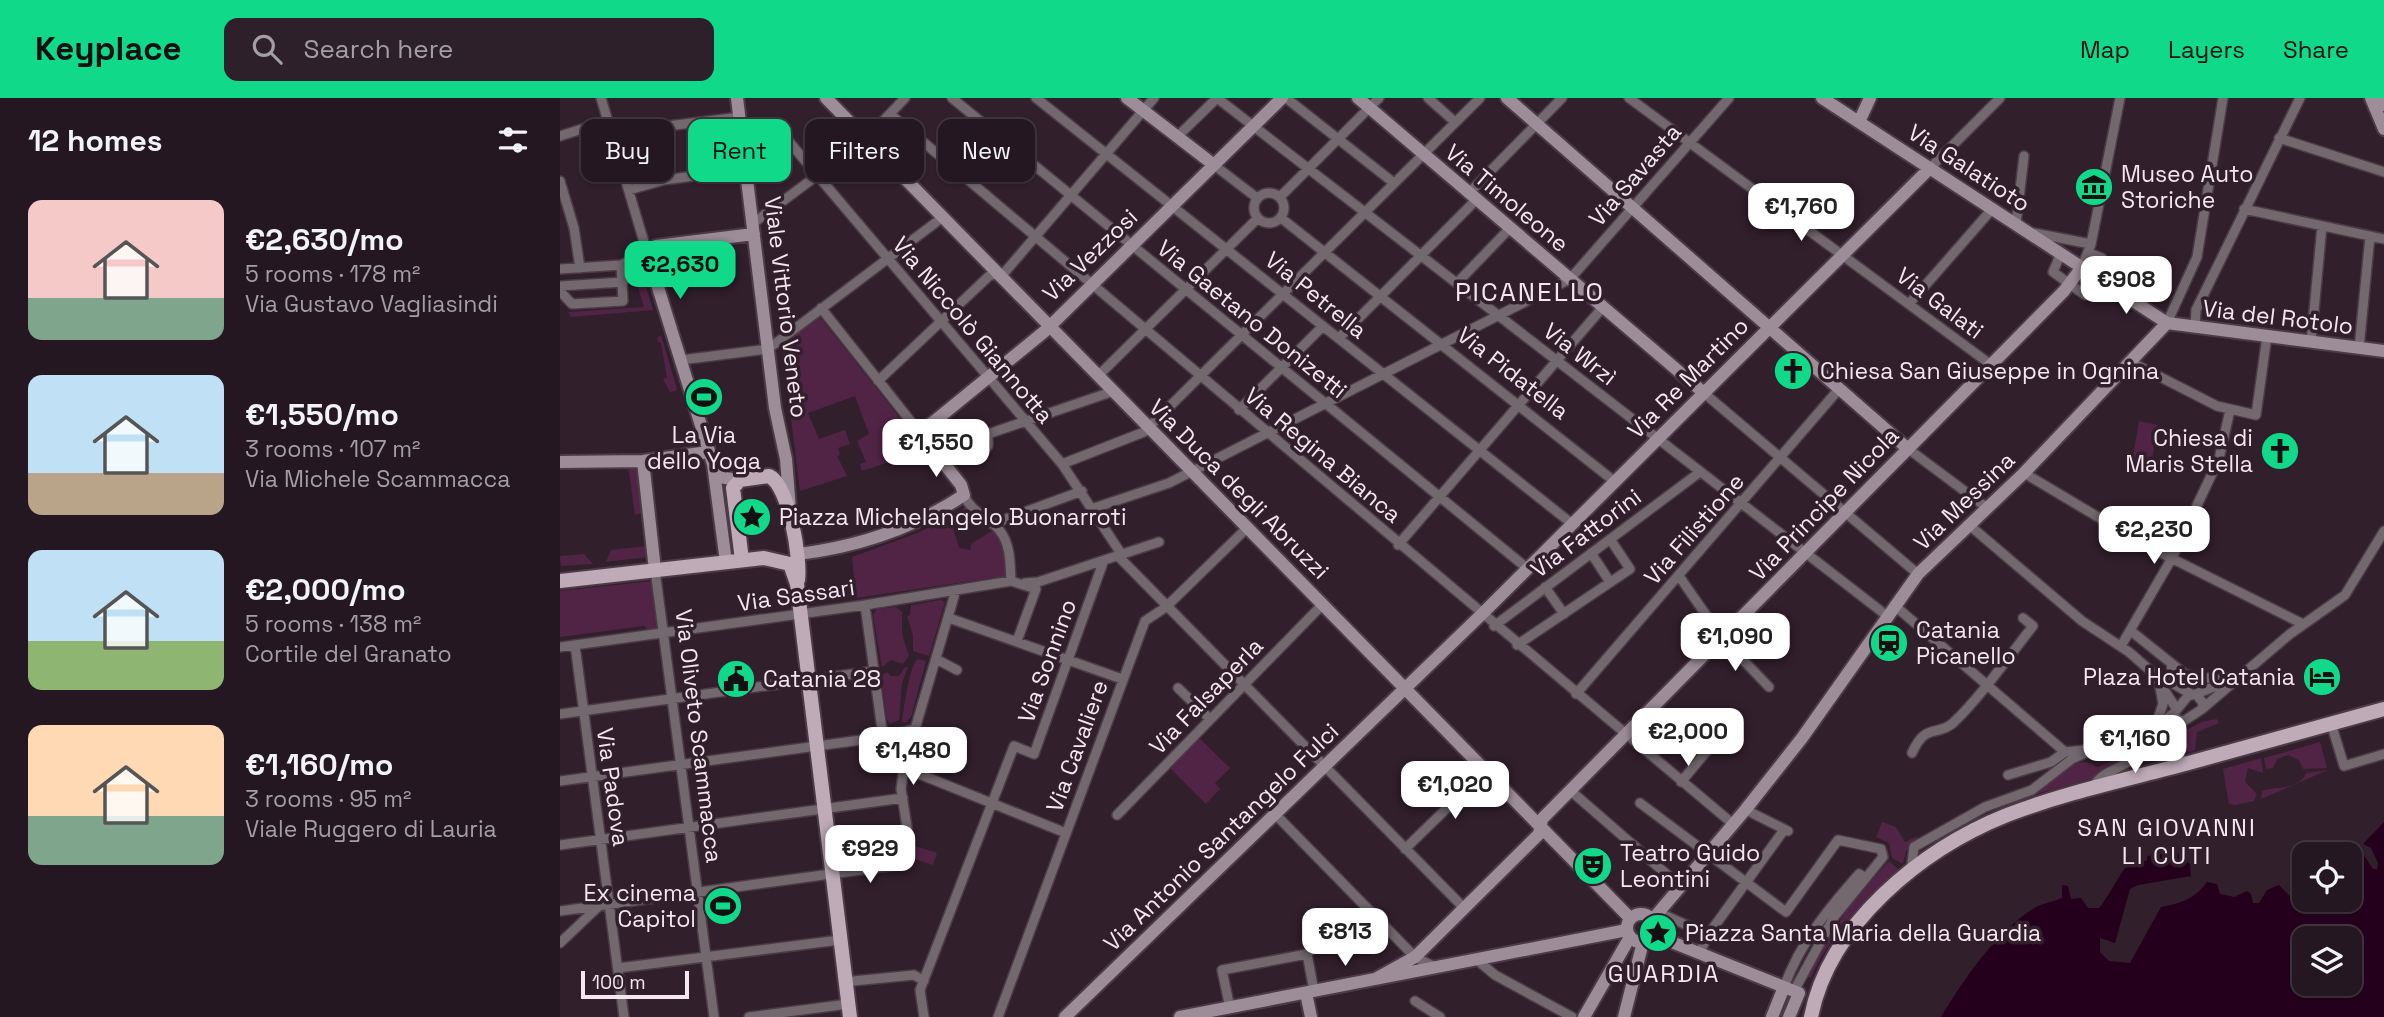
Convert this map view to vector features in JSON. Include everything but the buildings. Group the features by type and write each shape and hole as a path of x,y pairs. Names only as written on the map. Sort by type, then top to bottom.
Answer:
{"main road":[{"name":"Viale Vittorio Veneto","path":"737,98 740,117"},
{"name":"Via Duca degli Abruzzi","path":"826,98 846,119"},
{"path":"1127,98 1214,165"},
{"name":"Via Vezzosi","path":"920,433 1049,326 1284,98"},
{"name":"Via Timoleone","path":"1358,98 1704,393"},
{"path":"1507,98 1908,448"},
{"name":"Via Galatioto","path":"1822,98 2101,280"},
{"path":"1859,122 1870,98"},
{"path":"2371,98 2384,129"},
{"path":"2381,98 2384,105"},
{"name":"Via Re Martino","path":"1406,687 1930,168"},
{"name":"Viale Vittorio Veneto","path":"748,182 780,438 791,499 789,517"},
{"name":"Via Duca degli Abruzzi","path":"908,182 1406,687 1541,826 1634,929"},
{"path":"722,562 712,463 647,252 656,246 753,229"},
{"name":"Via Principe Nicola","path":"1377,978 1415,957 1539,834 1542,819 2067,288 2082,267"},
{"path":"2101,280 2167,323"},
{"name":"Via del Rotolo","path":"2167,323 2384,351"},
{"name":"Via Messina","path":"1658,912 1802,738 1918,574 2024,473 2167,323"},
{"path":"799,559 896,530 964,495 961,485 920,433"},
{"path":"769,477 778,467 780,438"},
{"name":"Via Oliveto Scammacca","path":"643,461 655,570"},
{"path":"560,462 712,463 725,478 740,480 769,477 780,485 799,559 797,584 849,1011"},
{"path":"712,463 729,488 734,501"},
{"path":"740,480 733,488 742,560"},
{"path":"764,558 785,547 789,517"},
{"path":"560,580 764,558 786,561 797,584"},
{"name":"Via Antonio Santangelo Fulci","path":"1065,1017 1406,687"},
{"path":"1811,1017 1822,979 1841,944 1871,909 1911,873 1966,835 2024,801 2091,789 2384,709"},
{"path":"1180,1017 1231,1009 1313,989 1437,968 1602,935 1634,929 1656,926 1658,912 1643,914 1634,929 1584,1017"},
{"path":"1634,929 1792,990"},
{"path":"1624,1017 1635,965 1634,929"},
{"path":"1311,1017 1313,989"},
{"path":"1772,1017 1792,990"},
{"path":"1789,1017 1792,990"}],"street":[{"path":"601,98 606,119"},
{"path":"885,119 905,98"},
{"name":"Via Gaetano Donizetti","path":"952,98 1528,569"},
{"name":"Via Petrella","path":"1036,98 1571,523"},
{"path":"878,381 989,276 1005,272 1154,98"},
{"path":"1177,137 1217,98"},
{"name":"Via Wrzì","path":"1217,98 1806,554 1890,610 1986,683 2065,752"},
{"path":"1284,98 1394,183"},
{"path":"1282,195 1379,98"},
{"path":"1427,98 1455,122"},
{"path":"1062,464 1115,445 1149,427 1480,98"},
{"path":"1339,338 1421,255 1562,98"},
{"name":"Via Galati","path":"1629,98 1990,364"},
{"name":"Via Savasta","path":"1570,279 1729,98"},
{"name":"Via Re Martino","path":"1930,168 2000,98"},
{"path":"2082,267 2090,249 2120,98"},
{"name":"Via Messina","path":"2167,323 2197,257 2223,98"},
{"path":"2195,327 2196,310 2300,98"},
{"name":"Via Regina Bianca","path":"890,114 1732,824"},
{"path":"674,125 740,117"},
{"path":"560,136 581,129"},
{"path":"2279,138 2384,172"},
{"name":"Via Niccolò Giannotta","path":"791,144 805,160"},
{"path":"2016,224 2024,156"},
{"path":"1214,165 1254,196"},
{"path":"629,190 664,180 688,177"},
{"path":"560,181 574,228 580,268"},
{"path":"560,269 621,265 647,252 626,182"},
{"path":"753,229 810,182"},
{"name":"Via Niccolò Giannotta","path":"824,182 1062,464 1094,508 1120,555 1166,607 1464,908"},
{"path":"1254,196 1270,192 1282,195"},
{"path":"1255,221 1271,223 1283,219 1282,195"},
{"path":"1254,196 1255,221"},
{"path":"1909,304 1993,208"},
{"path":"2244,209 2384,239"},
{"path":"681,360 768,349 943,217"},
{"name":"Via Pidatella","path":"1283,219 1614,481"},
{"path":"1098,376 1255,221"},
{"path":"2311,342 2322,226"},
{"path":"1457,283 1510,228"},
{"path":"2029,232 2090,249 2102,258 2101,280 2085,295 2067,288 2053,272 2059,252"},
{"path":"2359,348 2370,236"},
{"path":"560,291 572,304 622,301 621,265"},
{"path":"1094,508 1169,483 1382,372 1570,279"},
{"path":"560,286 623,282"},
{"path":"1398,545 1603,307"},
{"path":"821,308 920,433"},
{"path":"1239,410 1323,326"},
{"path":"2131,362 2217,406 2256,415 2267,336"},
{"name":"Via Filistione","path":"1576,694 1782,458 1839,388"},
{"path":"935,452 1114,391"},
{"name":"Via Timoleone","path":"1704,393 1918,574"},
{"path":"2121,646 2172,558 2219,459 2230,410"},
{"path":"959,444 979,455 987,448 984,435"},
{"path":"1908,448 1986,507"},
{"name":"Via Fattorini","path":"1494,626 1700,472"},
{"path":"2024,473 2172,558 2304,624"},
{"path":"992,524 1082,491"},
{"path":"964,495 970,505 992,524 1006,541 1015,583 1038,582 1159,542"},
{"path":"1968,524 2082,621 2121,646 2153,673 2175,710 2176,719 2183,721"},
{"name":"Via Cavaliere","path":"998,1017 1145,621 1166,607 1248,527"},
{"path":"2024,801 2072,759 2094,749 2156,732 2183,721 2202,709 2304,624 2350,590 2384,531"},
{"path":"1517,645 1630,569 1611,539"},
{"path":"1591,553 1610,582"},
{"name":"Via Sonnino","path":"992,803 1014,746 1034,754 1104,561"},
{"name":"Via Oliveto Scammacca","path":"655,570 713,1017"},
{"path":"1679,576 1722,638 1769,687"},
{"name":"Via Sassari","path":"560,647 1015,583 1036,589 1017,641"},
{"path":"1545,587 1564,614"},
{"path":"919,774 915,729 936,659 952,619 956,590"},
{"name":"Via Falsaperla","path":"1117,815 1323,604"},
{"path":"865,605 871,672 883,737"},
{"path":"1912,753 1918,740 1930,730 1951,725 2033,626 2023,618"},
{"path":"952,619 1122,679"},
{"path":"2131,631 2186,675 2229,681"},
{"name":"Via Padova","path":"575,645 624,1017"},
{"path":"936,659 957,670"},
{"path":"2171,664 2174,684 2203,702 2202,709"},
{"path":"560,714 871,672"},
{"path":"2153,673 2162,697 2156,732 2157,746 2188,763"},
{"path":"2091,789 2102,774 2130,761 2175,710 2194,694 2241,676"},
{"path":"1178,688 1210,719"},
{"path":"2331,723 2344,766 2384,754"},
{"path":"560,780 883,737 915,729"},
{"path":"1682,782 1726,729"},
{"path":"898,733 903,774 900,799 909,840"},
{"path":"2008,775 2051,762 2065,752 2094,749"},
{"path":"1405,849 1485,771"},
{"path":"903,774 919,774 1066,833"},
{"path":"1571,791 1679,885"},
{"path":"560,845 900,799"},
{"path":"924,1017 920,990 992,803"},
{"path":"1640,803 1786,912 1838,840 1881,849 1883,857 1866,878 1859,874 1811,932 1792,964 1792,990"},
{"path":"1702,955 1709,933 1787,830 1752,813"},
{"path":"1275,814 1415,957 1437,968"},
{"path":"560,911 904,864"},
{"path":"560,943 598,906"},
{"path":"1658,912 1709,933"},
{"path":"1231,1009 1222,970 1311,953 1325,936"},
{"path":"618,968 840,940"},
{"path":"1307,954 1313,989"},
{"path":"1477,960 1495,975 1572,1017"},
{"path":"853,981 914,975 924,981"},
{"path":"1415,1001 1440,1017"},
{"path":"749,1017 849,1011"}],"shaded area":[{"path":"641,269 653,310 571,317 568,312 644,307 636,281 639,275 635,273"},
{"path":"819,316 925,450 862,471 860,464 866,462 857,441 869,434 855,396 808,413 819,439 845,430 850,444 838,448 840,455 837,456 847,476 800,491 782,345"},
{"path":"661,335 676,391 670,392 663,379 667,378 661,343 657,338"},
{"path":"2139,421 2158,425 2152,460 2133,457"},
{"path":"628,465 638,471 643,513 635,515"},
{"path":"967,506 969,509 952,524 959,548 970,550 971,544 995,529 1006,549 1005,576 856,598 852,557 920,532"},
{"path":"647,546 649,557 606,562 611,550"},
{"path":"584,554 593,564 561,566 560,556"},
{"path":"653,581 659,629 648,630 644,626 560,637 560,591"},
{"path":"941,600 945,602 929,656 913,651 913,635 907,616 910,615 911,605"},
{"path":"896,607 902,612 902,634 909,656 903,664 891,660 882,667 873,615 877,609"},
{"path":"918,659 926,661 911,717 905,723 902,722 907,688"},
{"path":"905,667 908,667 902,683 899,720 890,724 881,675 887,672 891,676 899,676"},
{"path":"2217,719 2219,723 2197,732 2195,750 2180,755 2160,743 2202,722"},
{"path":"1198,737 1230,768 1215,783 1220,789 1206,804 1169,767"},
{"path":"2320,742 2327,768 2303,769 2299,760 2288,755 2277,759 2273,768 2266,769 2264,758"},
{"path":"2125,756 2126,759 2122,762 2094,778 2029,796 2071,765 2089,763 2097,767"},
{"path":"2261,758 2263,773 2248,768 2245,782 2257,794 2254,801 2229,804 2223,769"},
{"path":"2328,770 2261,799 2262,791 2293,785 2306,773"},
{"path":"1882,822 1896,827 1905,842 1918,836 1906,851 1903,864 1892,858 1889,843 1876,837"},
{"path":"2384,822 2384,1017 1941,1017 1960,987 1995,942 2008,928 2036,907 2062,898 2062,885 2068,886 2071,899 2081,898 2088,908 2099,908 2123,871 2139,857 2142,862 2147,860 2147,856 2176,852 2190,864 2191,876 2138,885 2130,889 2115,943 2100,938 2100,952 2109,961 2130,963 2161,907 2187,899 2207,882 2217,884 2220,894 2234,897 2247,891 2251,894 2253,903 2259,903 2267,890 2279,885 2290,896 2292,894 2292,912 2362,912 2362,854 2373,869 2377,869 2378,863 2371,848 2363,844"},
{"path":"906,843 937,853 933,865 905,856"},
{"path":"1889,861 1899,870 1873,893 1838,932 1811,978 1805,976 1850,905"}],"place":[{"name":"Museo Auto Storiche","path":"2094,187"},
{"name":"Chiesa San Giuseppe in Ognina","path":"1793,371"},
{"name":"La Via dello Yoga","path":"704,397"},
{"name":"Chiesa di Maris Stella","path":"2280,451"},
{"name":"Piazza Michelangelo Buonarroti","path":"752,517"},
{"name":"Catania Picanello","path":"1889,643"},
{"name":"Plaza Hotel Catania","path":"2322,677"},
{"name":"Catania 28","path":"736,679"},
{"name":"Teatro Guido Leontini","path":"1593,866"},
{"name":"Ex cinema Capitol","path":"723,906"},
{"name":"Piazza Santa Maria della Guardia","path":"1658,933"}],"district":[{"name":"PICANELLO","path":"1530,292"},
{"name":"SAN GIOVANNI LI CUTI","path":"2167,842"},
{"name":"GUARDIA","path":"1664,974"}]}
